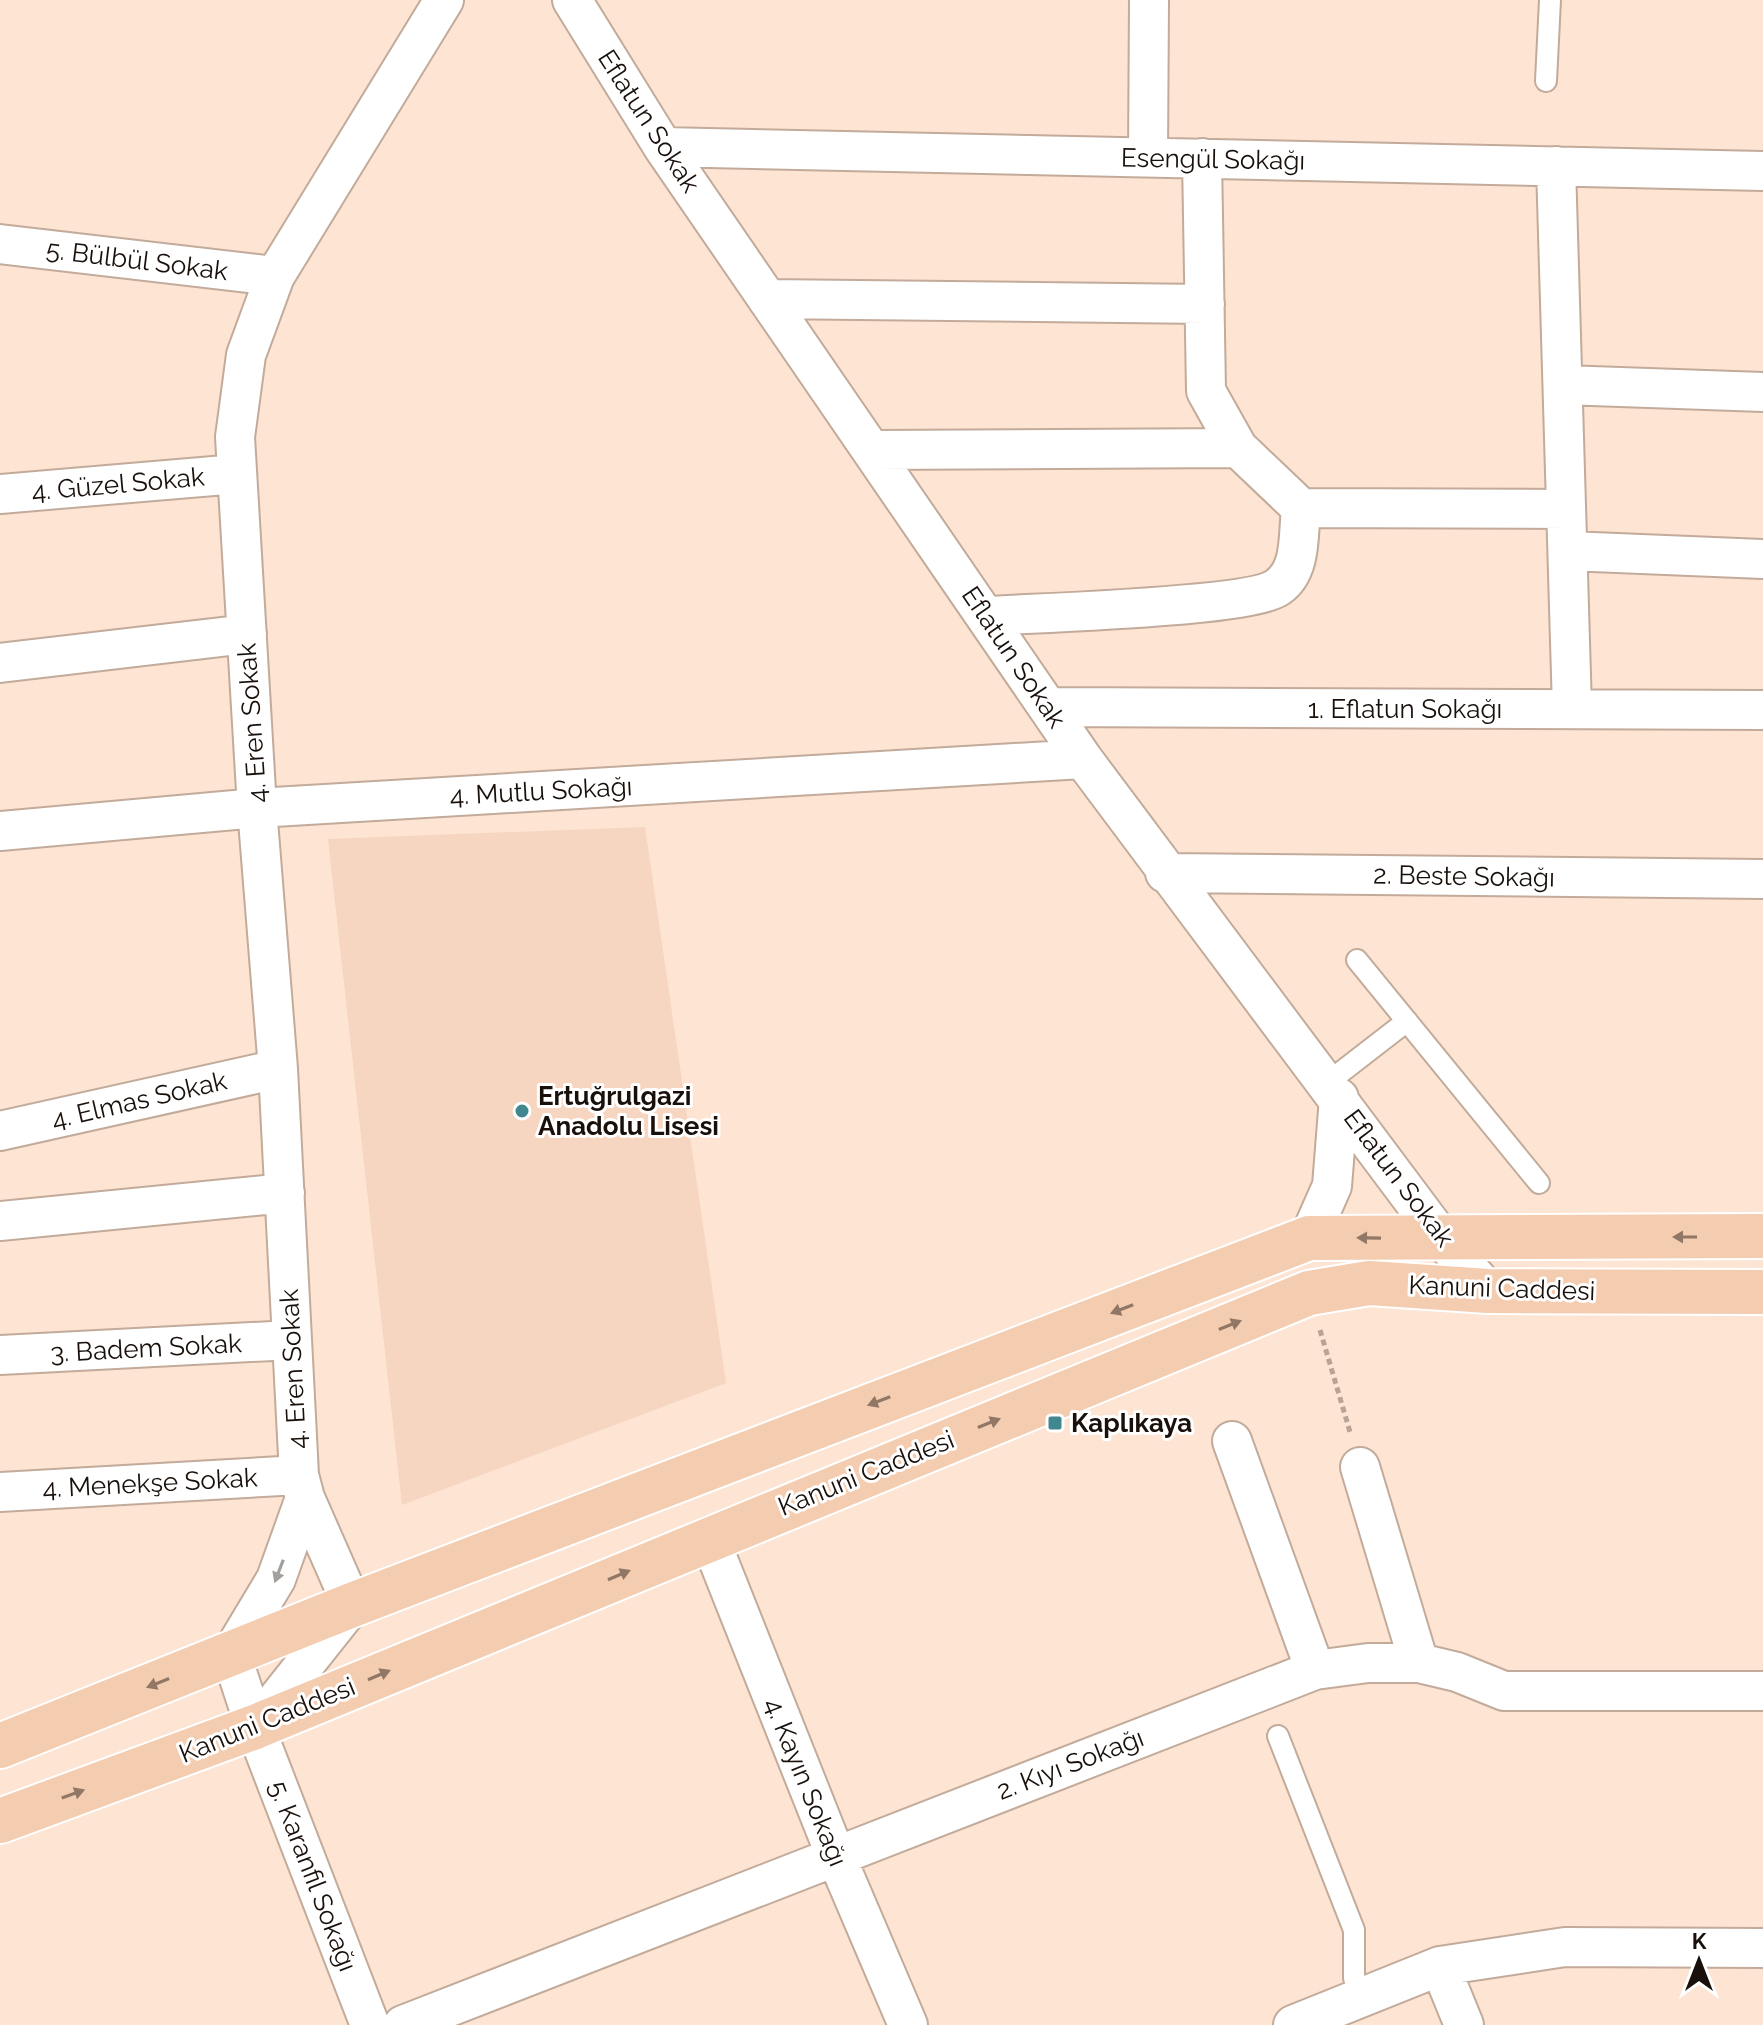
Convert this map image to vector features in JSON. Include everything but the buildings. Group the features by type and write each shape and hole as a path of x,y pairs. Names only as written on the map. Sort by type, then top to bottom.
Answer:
{"main road":[{"name":"Kanuni Caddesi","path":"0,1746 352,1605 1309,1238 1763,1236"},
{"name":"Kanuni Caddesi","path":"0,1821 255,1727 709,1537 1309,1293 1369,1283 1488,1291 1763,1292"}],"street":[{"name":"4. Eren Sokak","path":"352,1605 302,1486 291,1340 278,1069 257,808 235,437 246,355 275,276 444,0"},
{"name":"Eflatun Sokak","path":"572,0 663,147 988,616 1083,759 1165,873 1333,1090 1442,1239 1488,1291"},
{"path":"1148,157 1149,0"},
{"name":"Esengül Sokağı","path":"663,147 1763,171"},
{"path":"1202,158 1206,391 1238,448 1301,508 1566,509"},
{"path":"1556,166 1572,709"},
{"name":"5. Bülbül Sokak","path":"0,244 275,276"},
{"path":"767,299 1205,304"},
{"path":"1563,385 1763,392"},
{"path":"874,450 1238,448"},
{"name":"4. Güzel Sokak","path":"0,494 237,474"},
{"path":"988,616 1217,601 1276,589 1294,570 1301,508"},
{"path":"1568,551 1763,559"},
{"path":"0,663 247,634"},
{"name":"1. Eflatun Sokağı","path":"1048,707 1763,710"},
{"name":"4. Mutlu Sokağı","path":"0,831 257,808 1083,759"},
{"name":"2. Beste Sokağı","path":"1165,873 1763,879"},
{"name":"4. Elmas Sokak","path":"0,1131 278,1069"},
{"path":"1309,1238 1332,1186 1333,1090"},
{"path":"0,1221 285,1193"},
{"name":"3. Badem Sokak","path":"0,1355 291,1340"},
{"path":"1232,1441 1315,1670"},
{"path":"1360,1467 1419,1663"},
{"name":"4. Eren Sokak","path":"231,1654 276,1579 302,1486"},
{"name":"4. Menekşe Sokak","path":"0,1492 302,1486"},
{"name":"4. Kayın Sokağı","path":"709,1537 835,1854 908,2025"},
{"path":"255,1727 352,1605"},
{"name":"5. Karanfil Sokağı","path":"231,1654 255,1727 370,2025"},
{"name":"2. Kıyı Sokağı","path":"403,2025 835,1854 1315,1670 1368,1663 1419,1663 1457,1672 1504,1691 1763,1691"},
{"path":"1293,2025 1440,1966 1565,1947 1763,1948"},
{"path":"1440,1966 1464,2025"}],"lane":[{"path":"1546,81 1550,0"},
{"path":"1357,960 1539,1183"},
{"path":"1333,1090 1407,1021"},
{"path":"1278,1736 1354,1930 1354,1978 1362,1997"}],"path":[{"path":"1309,1293 1360,1467"}],"shaded area":[{"name":"Ertuğrulgazi Anadolu Lisesi","path":"645,827 726,1383 402,1505 328,839"}],"place":[{"name":"Ertuğrulgazi Anadolu Lisesi","path":"522,1111"},
{"name":"Kaplıkaya","path":"1055,1423"}]}
